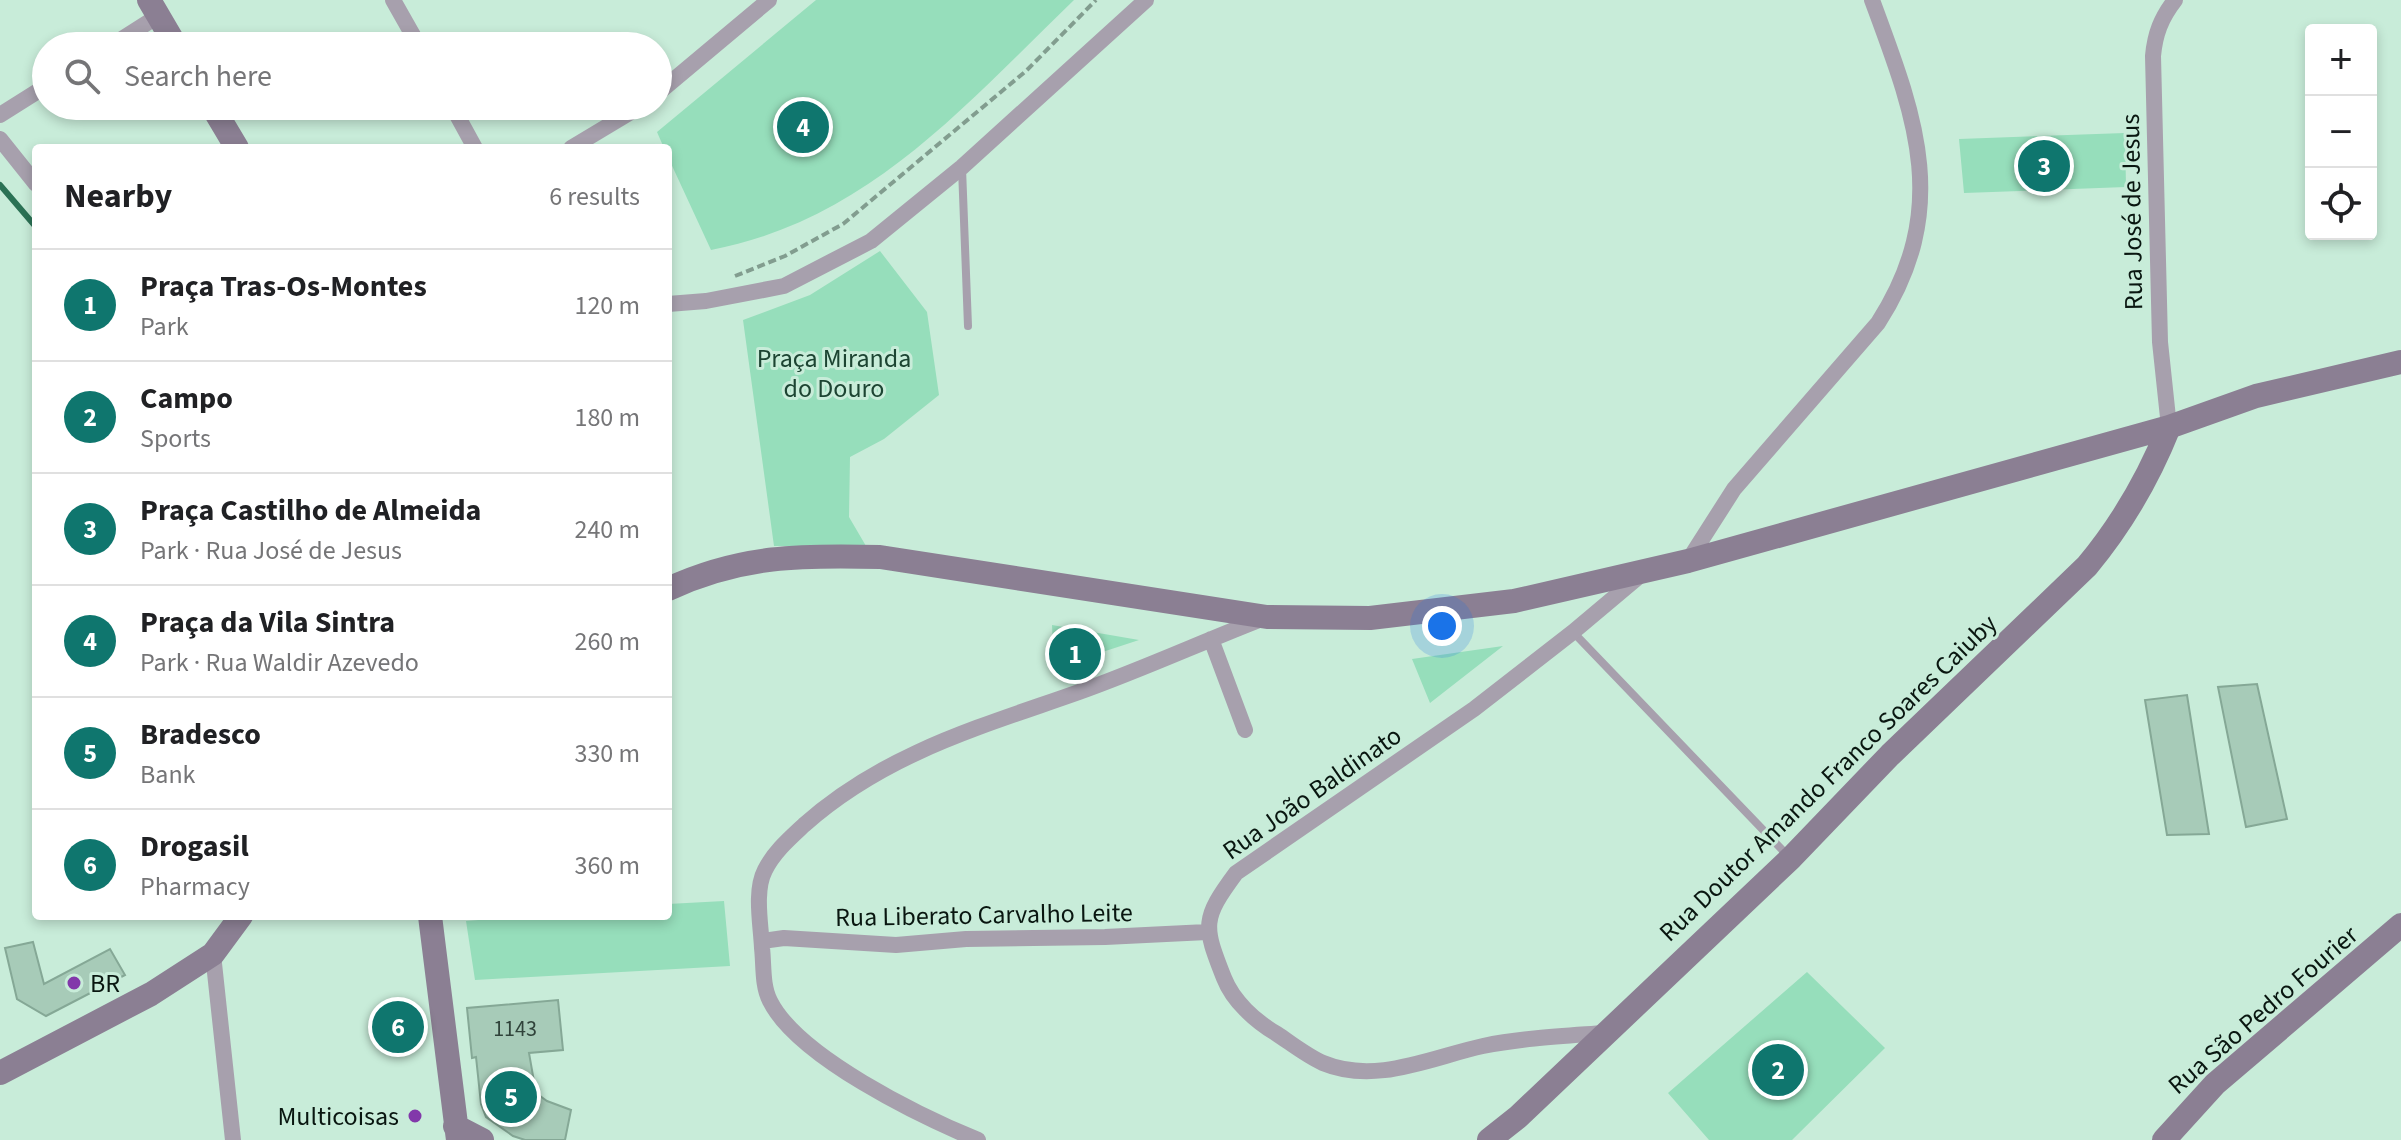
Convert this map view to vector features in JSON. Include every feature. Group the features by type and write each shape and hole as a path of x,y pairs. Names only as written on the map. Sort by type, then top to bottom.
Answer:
{"street":[{"path":"672,81 769,0"},
{"path":"672,304 706,301 784,286 871,241 962,167 1146,0"},
{"path":"1688,561 1734,489 1878,323 1894,297 1915,245 1920,203 1920,162 1913,116 1872,0"},
{"name":"Rua José de Jesus","path":"2169,427 2160,342 2153,56 2155,36 2163,15 2175,0"},
{"path":"395,1 412,32"},
{"path":"127,32 154,8 168,32"},
{"path":"0,115 32,95"},
{"path":"220,120 235,144"},
{"path":"460,120 473,144"},
{"path":"578,144 618,120"},
{"path":"0,139 32,179"},
{"path":"672,587 753,560 815,555 880,557 1267,617 1370,618 1514,601 1688,561 2169,427 2256,396 2401,362"},
{"name":"Rua Doutor Amando Franco Soares Caiuby","path":"1489,1140 1518,1117 1791,858 1890,755 2087,566 2110,538 2155,462 2169,427"},
{"name":"Rua João Baldinato","path":"1207,932 1216,900 1236,873 1474,709 1647,570"},
{"path":"978,1140 854,1078 780,1019 765,989 760,913 763,873 778,848 824,808 873,774 971,728 1081,691 1267,617"},
{"path":"1211,639 1245,730"},
{"path":"0,1073 151,994 213,954 238,920"},
{"path":"430,920 456,1133 482,1140"},
{"name":"Rua São Pedro Fourier","path":"2164,1140 2215,1084 2401,925"},
{"path":"1207,932 1226,983 1238,1002 1264,1026 1332,1066 1397,1069 1483,1046 1604,1033"},
{"name":"Rua Liberato Carvalho Leite","path":"762,941 784,938 896,945 966,939 1207,932"},
{"path":"213,954 233,1140"}],"lane":[{"path":"962,167 968,326"},
{"path":"1573,632 1791,858"}],"path":[{"path":"736,274 785,256 843,224 1026,71 1096,0"}],"green space":[{"path":"816,0 1074,0 953,117 910,153 866,185 819,213 767,235 711,250 672,166 672,144 662,144 657,132"},
{"path":"2125,133 2126,187 1964,193 1959,139"},
{"name":"Praça Miranda do Douro","path":"880,251 927,312 939,395 884,439 850,457 849,517 866,546 774,546 743,320 810,295"},
{"path":"1052,625 1139,640 1054,668"},
{"path":"1503,646 1430,703 1412,659"},
{"path":"724,901 730,966 475,980 466,921 672,920 672,904"},
{"path":"1807,972 1885,1048 1792,1140 1709,1140 1668,1093"}],"building":[{"path":"2257,684 2287,819 2246,827 2218,687"},
{"path":"2187,695 2209,834 2167,835 2145,700"},
{"path":"33,942 44,984 110,949 125,975 46,1016 17,999 5,948"},
{"path":"558,1000 563,1050 529,1053 536,1093 571,1110 565,1140 525,1140 513,1136 486,1117 481,1104 476,1057 472,1058 467,1008"}],"waterway":[{"path":"0,185 32,222"}],"place":[{"name":"Praça da Vila Sintra","path":"803,127"},
{"name":"Praça Castilho de Almeida","path":"2044,166"},
{"name":"Praça Tras-Os-Montes","path":"1075,654"},
{"name":"BR","path":"74,983"},
{"name":"Drogasil","path":"398,1027"},
{"name":"Campo","path":"1778,1070"},
{"name":"Bradesco","path":"511,1097"},
{"name":"Multicoisas","path":"415,1116"}]}
